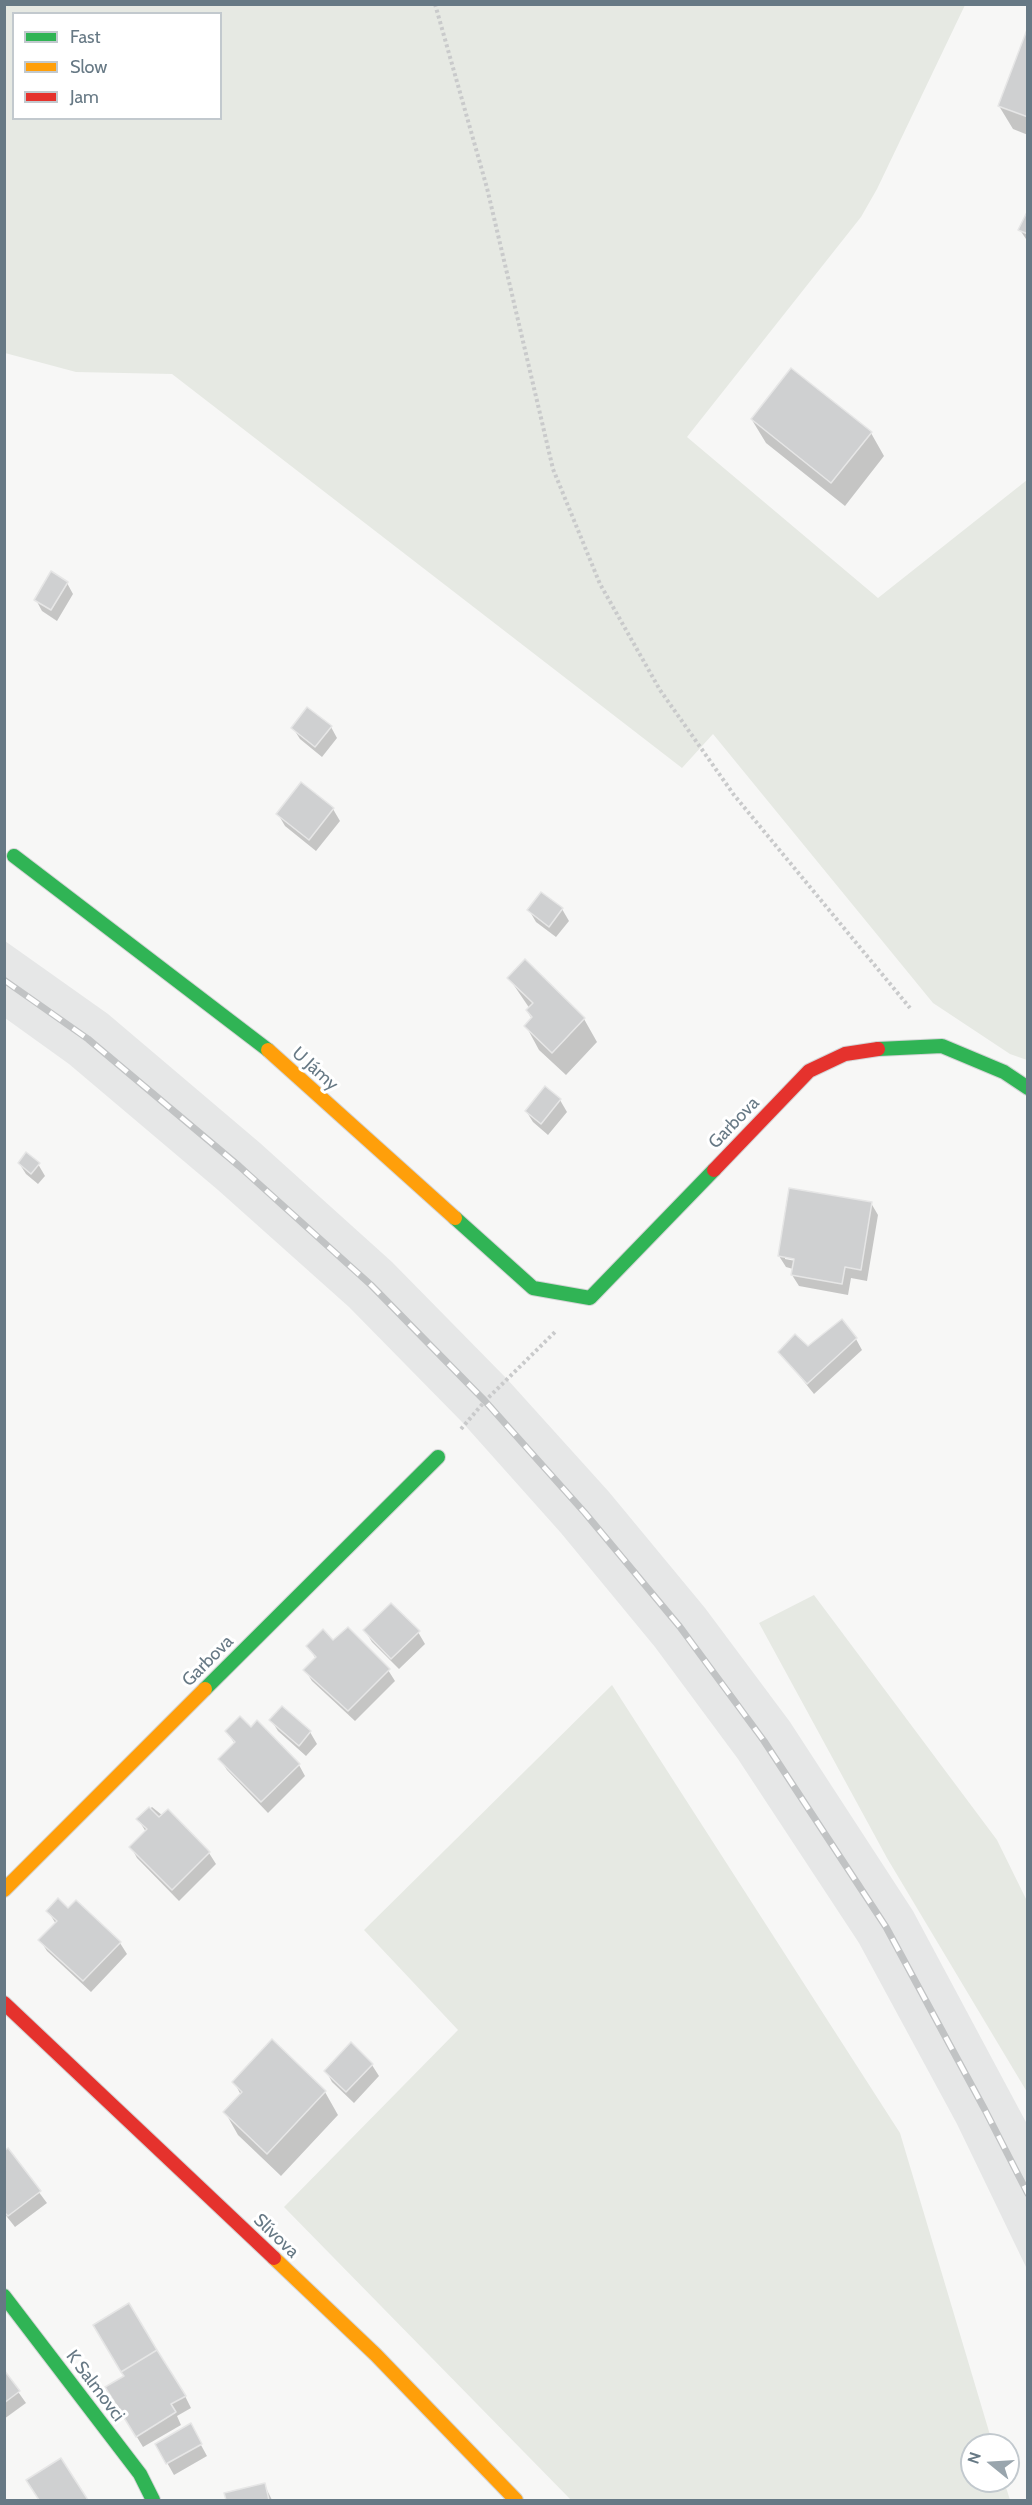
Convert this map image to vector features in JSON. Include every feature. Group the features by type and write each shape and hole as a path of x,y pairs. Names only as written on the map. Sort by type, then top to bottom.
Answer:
{"street":[{"name":"U Jámy","path":"14,856 249,1033 533,1287 590,1298"},
{"path":"942,1046 1004,1072 1028,1088"},
{"name":"Garbova","path":"590,1298 809,1071 845,1054 886,1048 942,1046"},
{"name":"Garbova","path":"4,1890 438,1457"},
{"name":"Slívova","path":"4,2003 376,2355 516,2500"},
{"name":"K Salmovci","path":"4,2295 140,2474 153,2500"}],"path":[{"path":"435,4 487,188 553,469 600,584 660,690 734,795 942,1046"},
{"path":"438,1457 485,1401 590,1298"}],"shaded area":[{"path":"4,5 965,5 877,189 861,217 687,437 878,598 1027,480 1027,1060 1010,1054 933,1003 713,734 682,768 172,374 76,372 5,353"},
{"path":"5,941 108,1014 260,1143 392,1262 507,1379 609,1492 705,1608 790,1722 913,1911 1027,2124 1027,2269 957,2124 859,1943 738,1759 655,1647 561,1533 462,1422 349,1307 218,1190 69,1064 5,1018"},
{"path":"814,1595 997,1840 1027,1901 1027,2092 887,1858 759,1623"},
{"path":"612,1685 900,2133 989,2433 960,2433 960,2493 1008,2493 1010,2500 571,2500 284,2207 458,2030 364,1930"}],"building":[{"path":"1028,27 1028,117 998,106"},
{"path":"1028,210 1028,234 1018,230"},
{"path":"791,368 872,432 831,483 751,419"},
{"path":"51,571 68,582 51,610 34,600"},
{"path":"307,707 332,726 315,747 291,728"},
{"path":"301,782 334,808 309,840 276,814"},
{"path":"541,892 563,908 549,927 527,910"},
{"path":"525,959 585,1018 552,1053 524,1026 532,1017 526,1010 533,1003 507,978"},
{"path":"545,1086 561,1099 541,1124 525,1111"},
{"path":"26,1152 40,1163 31,1174 18,1163"},
{"path":"789,1188 872,1202 861,1270 845,1267 842,1284 791,1275 794,1259 778,1256"},
{"path":"842,1319 857,1338 807,1384 778,1352 795,1334 808,1346"},
{"path":"391,1603 420,1631 391,1659 363,1630"},
{"path":"348,1627 390,1669 348,1711 303,1670 316,1657 306,1646 323,1629 333,1640"},
{"path":"282,1706 311,1731 299,1746 269,1720"},
{"path":"240,1716 251,1727 257,1720 300,1764 261,1802 218,1759 235,1742 225,1731"},
{"path":"149,1807 159,1817 168,1809 210,1852 172,1890 129,1847 147,1829 136,1819"},
{"path":"58,1898 68,1908 76,1900 121,1942 83,1981 38,1940 57,1921 46,1911"},
{"path":"272,2039 326,2091 267,2154 223,2112 242,2092 232,2082"},
{"path":"351,2042 373,2064 346,2092 324,2071"},
{"path":"8,2148 41,2191 8,2216 4,2212 4,2151"},
{"path":"129,2303 157,2350 121,2372 93,2325"},
{"path":"157,2350 186,2396 171,2404 176,2412 136,2437 105,2387 124,2376 121,2372"},
{"path":"4,2370 20,2391 4,2403"},
{"path":"191,2423 202,2444 166,2464 155,2444"},
{"path":"61,2458 88,2500 39,2500 26,2480"},
{"path":"265,2483 269,2500 226,2500 224,2493"}],"railway":[{"path":"4,980 88,1039 239,1166 371,1285 485,1401 585,1513 680,1627 764,1741 886,1927 1028,2194"}],"traffic: fast":[{"path":"14,856 268,1050"},
{"path":"878,1049 942,1046 1004,1072 1028,1088"},
{"path":"455,1218 533,1288 590,1298 714,1170"},
{"path":"205,1689 438,1457"},
{"path":"4,2296 140,2474 153,2500"}],"traffic: slow":[{"path":"268,1050 455,1218"},
{"path":"4,1890 205,1689"},
{"path":"274,2258 376,2355 516,2500"}],"traffic: jam":[{"path":"714,1170 809,1071 845,1054 878,1049"},
{"path":"4,2003 274,2258"}]}
